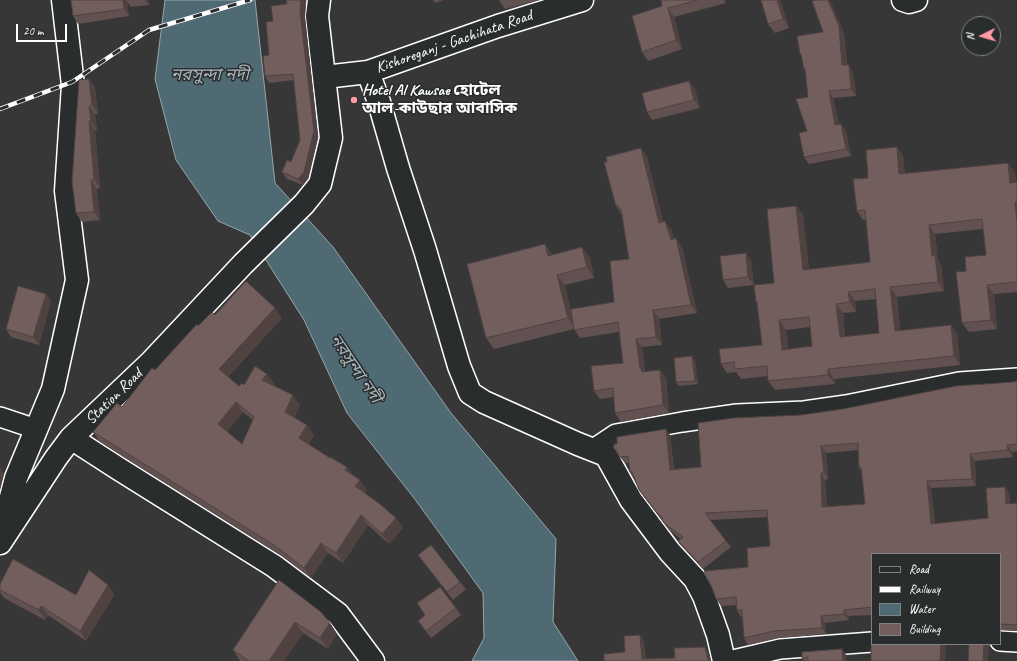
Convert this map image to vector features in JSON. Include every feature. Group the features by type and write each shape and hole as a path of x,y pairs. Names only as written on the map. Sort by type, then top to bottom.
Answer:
{"street":[{"path":"0,540 16,478 54,389 77,280 66,191 73,85 63,0"},
{"name":"Station Road","path":"0,543 56,458 72,438 151,362 243,264 304,204 320,184 331,138 317,16 319,0"},
{"name":"Kishoreganj - Gachihata Road","path":"325,78 368,72 490,28 582,0"},
{"path":"903,0 909,2 916,0"},
{"path":"368,72 379,102 459,366 470,393 484,402 606,455 631,500 670,552 695,579 704,596 718,635 724,661"},
{"path":"592,450 616,434 682,422 737,414 804,412 854,404 959,382 1017,378"},
{"path":"0,417 36,429"},
{"path":"72,438 274,566 338,614 372,661"},
{"path":"1001,641 1017,642"},
{"path":"729,661 780,649 871,642"}],"water":[{"name":"নরসুন্দা নদী","path":"165,0 255,0 275,183 333,247 451,413 556,539 553,622 578,661 472,661 484,638 483,593 414,498 347,413 304,320 250,235 218,221 176,160 155,79"}],"building":[{"path":"71,0 123,0 124,9 73,16"},
{"path":"286,0 301,0 300,11 314,131 304,172 298,179 282,172 287,160 291,162 300,140 293,74 265,76 263,56 269,55 266,22 273,21 271,6 287,4"},
{"path":"661,0 698,0 668,8 676,40 642,52 632,16 662,6"},
{"path":"761,0 777,0 783,19 768,24"},
{"path":"828,0 839,26 842,65 849,65 851,89 829,91 835,125 841,124 846,149 804,157 799,133 807,131 796,99 808,97 805,69 800,54 797,36 823,32 812,1"},
{"path":"89,79 92,105 89,106 91,121 89,121 94,179 91,180 94,212 76,213 72,182 79,80"},
{"path":"689,81 694,100 647,112 642,93"},
{"path":"897,147 899,174 1008,163 1010,183 1017,182 1017,202 1015,202 1017,222 1017,282 987,285 991,320 962,323 956,272 966,271 965,257 986,255 982,219 929,225 932,256 935,255 938,282 890,287 895,331 951,325 954,356 828,369 828,375 768,381 767,366 735,369 734,362 721,364 719,349 762,345 754,285 774,283 767,209 796,206 803,270 870,262 865,210 857,211 853,179 868,178 866,150","holes":["875,289 879,333 840,337 836,304 850,302 848,292","809,317 812,346 782,350 779,320"]},
{"path":"641,148 659,223 665,221 671,240 676,238 691,305 653,310 656,337 636,339 640,368 642,372 660,370 663,405 615,413 613,388 594,391 591,366 623,363 618,322 574,330 571,309 614,302 610,261 629,259 621,209 619,210 618,205 616,206 604,162 607,162 606,157"},
{"path":"545,244 548,256 582,247 587,267 557,275 568,318 486,338 467,264"},
{"path":"746,253 748,277 723,280 720,256"},
{"path":"246,281 275,308 219,369 239,386 242,383 244,385 255,366 267,374 262,380 293,395 285,412 307,425 299,438 347,467 345,470 360,480 355,486 396,518 382,534 361,515 336,553 321,543 304,568 274,545 93,432 117,403 122,407 152,368 155,370 197,324 198,326 212,312 215,315","holes":["236,402 254,417 242,444 218,424"]},
{"path":"18,286 46,294 33,337 6,329"},
{"path":"692,356 695,381 676,382 674,358"},
{"path":"1017,381 1017,444 1007,445 1008,450 970,454 972,479 927,481 931,524 988,518 986,488 1005,487 1006,504 1017,503 1017,625 1001,624 1001,553 871,553 871,607 844,610 844,614 821,616 822,628 774,631 744,638 742,610 737,610 736,597 716,599 704,571 748,567 747,548 770,546 767,510 705,513 726,541 698,562 678,541 683,537 665,524 662,520 663,518 639,490 632,472 630,472 628,456 620,457 614,446 614,444 617,444 617,437 666,429 670,470 701,467 698,423 733,418 801,415 843,409 956,386","holes":["858,443 859,468 861,467 865,504 822,507 821,473 824,472 821,446"]},
{"path":"431,545 460,582 447,592 418,555"},
{"path":"13,559 76,595 89,570 108,585 80,631 41,606 39,610 0,590 0,584"},
{"path":"279,580 321,612 330,623 320,638 295,622 269,661 249,661 233,650"},
{"path":"440,587 456,608 426,631 418,621 425,615 417,603"},
{"path":"640,635 642,659 675,658 674,648 705,647 709,661 604,661 604,654 625,652 624,636"},
{"path":"871,645 941,645 940,661 871,661"},
{"path":"969,645 984,645 983,661 968,661"},
{"path":"842,649 843,660 846,661 808,661 808,657 802,658 802,652"}],"railway":[{"path":"0,109 72,82 149,30 250,0"}],"place":[{"name":"Hotel Al Kawsae হোটেল আল-কাউছার আবাসিক","path":"354,100"}]}
